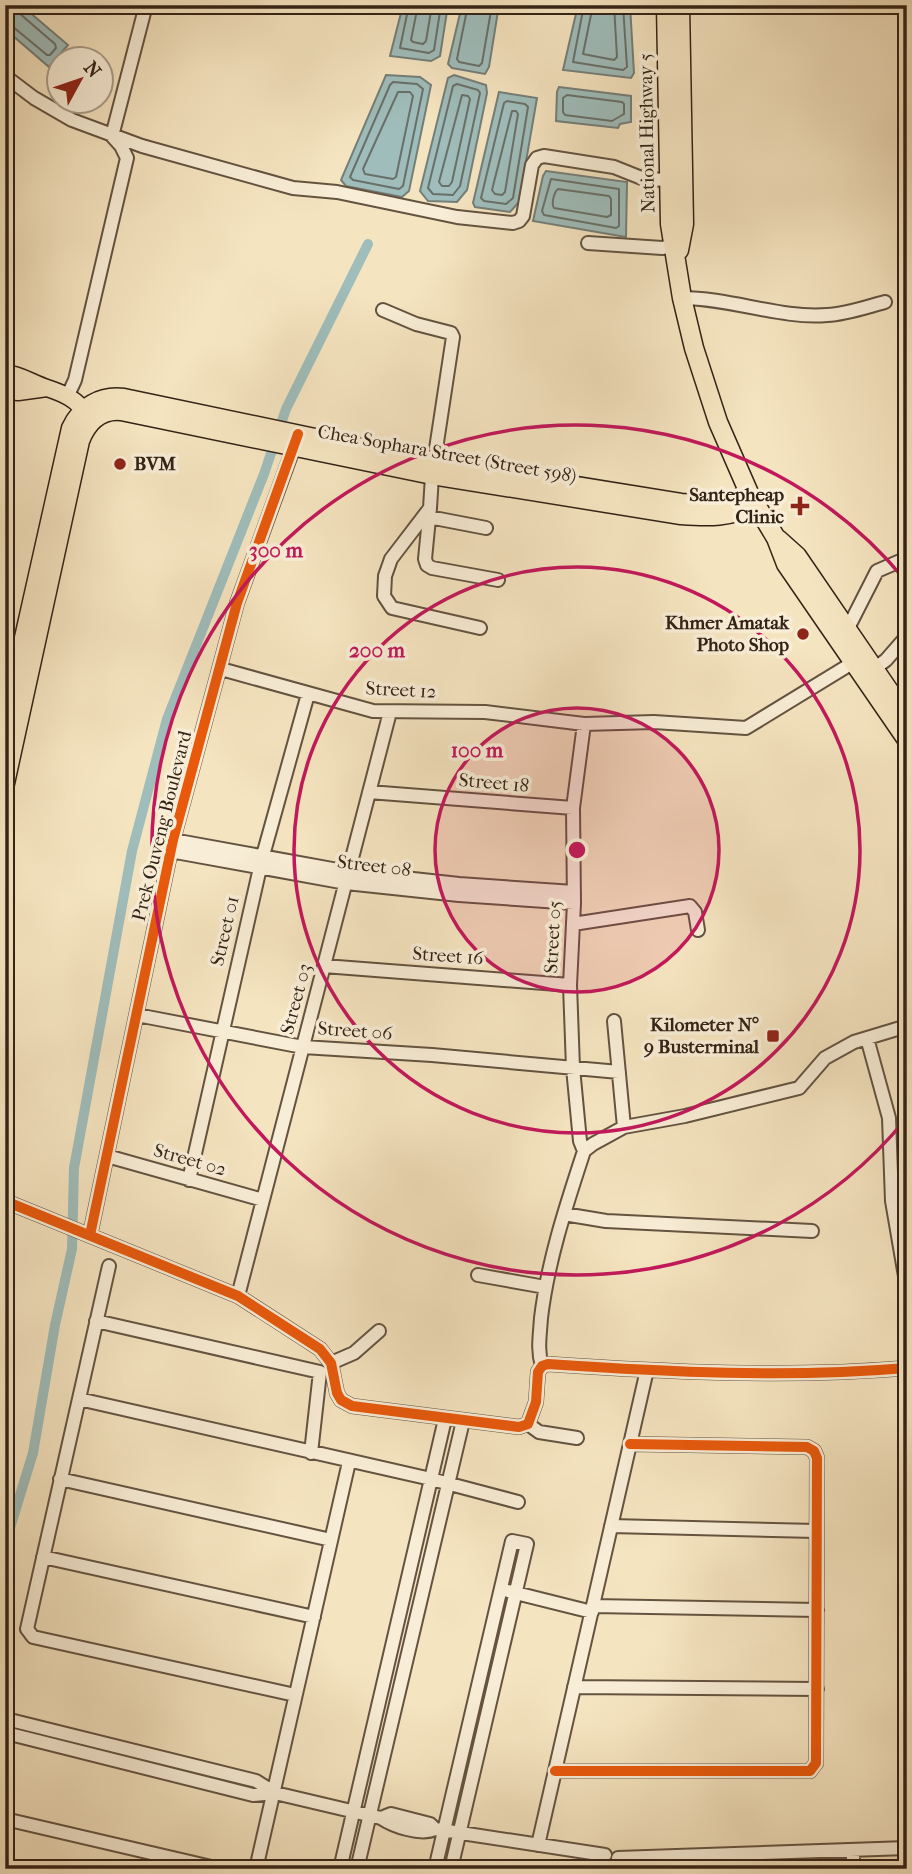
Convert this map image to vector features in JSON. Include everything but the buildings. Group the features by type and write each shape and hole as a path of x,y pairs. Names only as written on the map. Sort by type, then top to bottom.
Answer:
{"highway":[{"name":"National Highway 5","path":"666,5 670,224 682,295 705,385 752,499 776,538 786,564 907,740"},
{"name":"National Highway 5","path":"676,253 684,224 680,5"},
{"name":"National Highway 5","path":"776,538 797,556 907,717"}],"main road":[{"path":"5,373 21,376 68,395 88,415"},
{"path":"5,390 18,392 47,388"},
{"name":"Chea Sophara Street (Street 598)","path":"88,415 99,399 116,396 262,433 433,469 629,500 706,518 733,515 752,499"},
{"path":"5,718 70,428 88,415"},
{"path":"6,781 88,415"}],"street":[{"path":"111,136 146,5"},
{"path":"5,76 34,98 72,120 111,136 293,188 337,192 457,217 513,223 519,221 523,216 532,165 537,158 544,156 614,167 644,180 670,180"},
{"path":"68,395 75,380 127,158 121,146 111,136"},
{"path":"588,243 662,248 676,253"},
{"path":"682,295 794,314 826,315 885,302"},
{"path":"383,310 416,324 451,333 453,337 433,469 425,559 427,565 498,580"},
{"name":"Prek Ouveng Boulevard","path":"87,1234 107,1156 172,845 237,603 293,440"},
{"path":"429,512 486,528"},
{"path":"429,512 391,559 385,576 384,596 392,608 480,628"},
{"path":"847,630 877,571 907,558"},
{"path":"874,669 886,660 907,636"},
{"name":"Street 12","path":"221,669 373,711 485,712 584,723 654,722 746,728 854,662"},
{"name":"Street 01","path":"189,1180 261,862 308,694"},
{"name":"Street 03","path":"238,1296 390,712"},
{"name":"Street 05","path":"584,723 573,808 574,897 570,985 573,1068 580,1141 584,1151"},
{"name":"Street 18","path":"369,792 573,808"},
{"path":"172,845 347,878 574,897"},
{"path":"573,924 690,906 695,912 698,930"},
{"name":"Street 16","path":"324,966 570,985"},
{"name":"Street 06","path":"137,1014 303,1047 432,1055 619,1072"},
{"path":"614,1021 624,1127"},
{"path":"542,1366 538,1352 545,1287 584,1151 624,1127 685,1116 799,1088 825,1058 855,1042 907,1026"},
{"path":"867,1038 889,1118 892,1200 907,1288"},
{"name":"Street 02","path":"107,1156 263,1200"},
{"path":"5,1200 238,1296 320,1349 331,1363 337,1394 341,1400 352,1406 519,1427 528,1424"},
{"path":"564,1214 606,1221 813,1231"},
{"path":"109,1266 27,1629 33,1637 295,1695"},
{"path":"478,1275 545,1287"},
{"path":"96,1321 320,1372 311,1453"},
{"path":"331,1363 354,1353 379,1331"},
{"path":"528,1424 536,1402 538,1372 542,1366 548,1364 647,1370 819,1373 907,1368"},
{"path":"538,1845 647,1370"},
{"path":"79,1399 431,1479 518,1502"},
{"path":"445,1419 340,1866 357,1868 375,1816 384,1755 463,1421"},
{"path":"528,1424 539,1432 577,1438"},
{"path":"555,1771 810,1771 816,1763 817,1458 814,1451 807,1447 630,1444"},
{"path":"256,1869 349,1462"},
{"path":"60,1479 331,1540"},
{"path":"611,1526 816,1531"},
{"path":"435,1869 440,1830 472,1711 512,1541 527,1544 451,1869"},
{"path":"43,1557 314,1617"},
{"path":"501,1589 592,1609 817,1611"},
{"path":"393,1641 410,1644"},
{"path":"574,1687 817,1689"},
{"path":"472,1711 487,1715"},
{"path":"5,1721 51,1729 256,1781 275,1793"},
{"path":"48,1744 51,1729"},
{"path":"5,1731 253,1795 275,1793 375,1816 389,1823 428,1833 440,1830 612,1857 907,1849"},
{"path":"116,1761 119,1747"},
{"path":"367,1751 384,1755"},
{"path":"5,1819 220,1869"},
{"path":"853,1852 853,1869"}],"water":[{"path":"5,5 21,5 68,45 46,46 46,64 5,29"},
{"path":"403,5 448,5 440,56 431,61 390,56"},
{"path":"462,5 499,5 489,67 485,74 452,68 448,64"},
{"path":"578,5 630,5 634,73 631,78 563,70"},
{"path":"386,75 420,77 431,85 409,191 402,197 346,186 341,180"},
{"path":"454,75 486,85 487,93 467,190 457,202 428,201 420,191 448,78"},
{"path":"559,87 631,96 631,122 620,124 618,128 556,121"},
{"path":"499,92 537,98 519,202 510,212 475,207 473,203"},
{"path":"546,171 627,182 626,237 533,221"}],"waterway":[{"path":"5,1544 33,1453 55,1325 72,1249 74,1168 132,851 167,719 264,474 286,409 368,244"}],"cycle path":[{"path":"90,1235 173,840 237,603 298,434"},
{"path":"5,1201 238,1296 320,1349 331,1363 337,1393 341,1400 352,1406 519,1427 528,1424 536,1402 538,1372 542,1366 548,1364 727,1373 817,1373 907,1368"},
{"path":"555,1771 810,1771 816,1763 817,1458 814,1451 807,1447 630,1444"}],"place":[{"name":"BVM","path":"120,464"},
{"name":"Santepheap Clinic","path":"800,506"},
{"name":"Khmer Amatak Photo Shop","path":"803,634"},
{"name":"Kilometer N° 9 Busterminal","path":"773,1036"}]}
